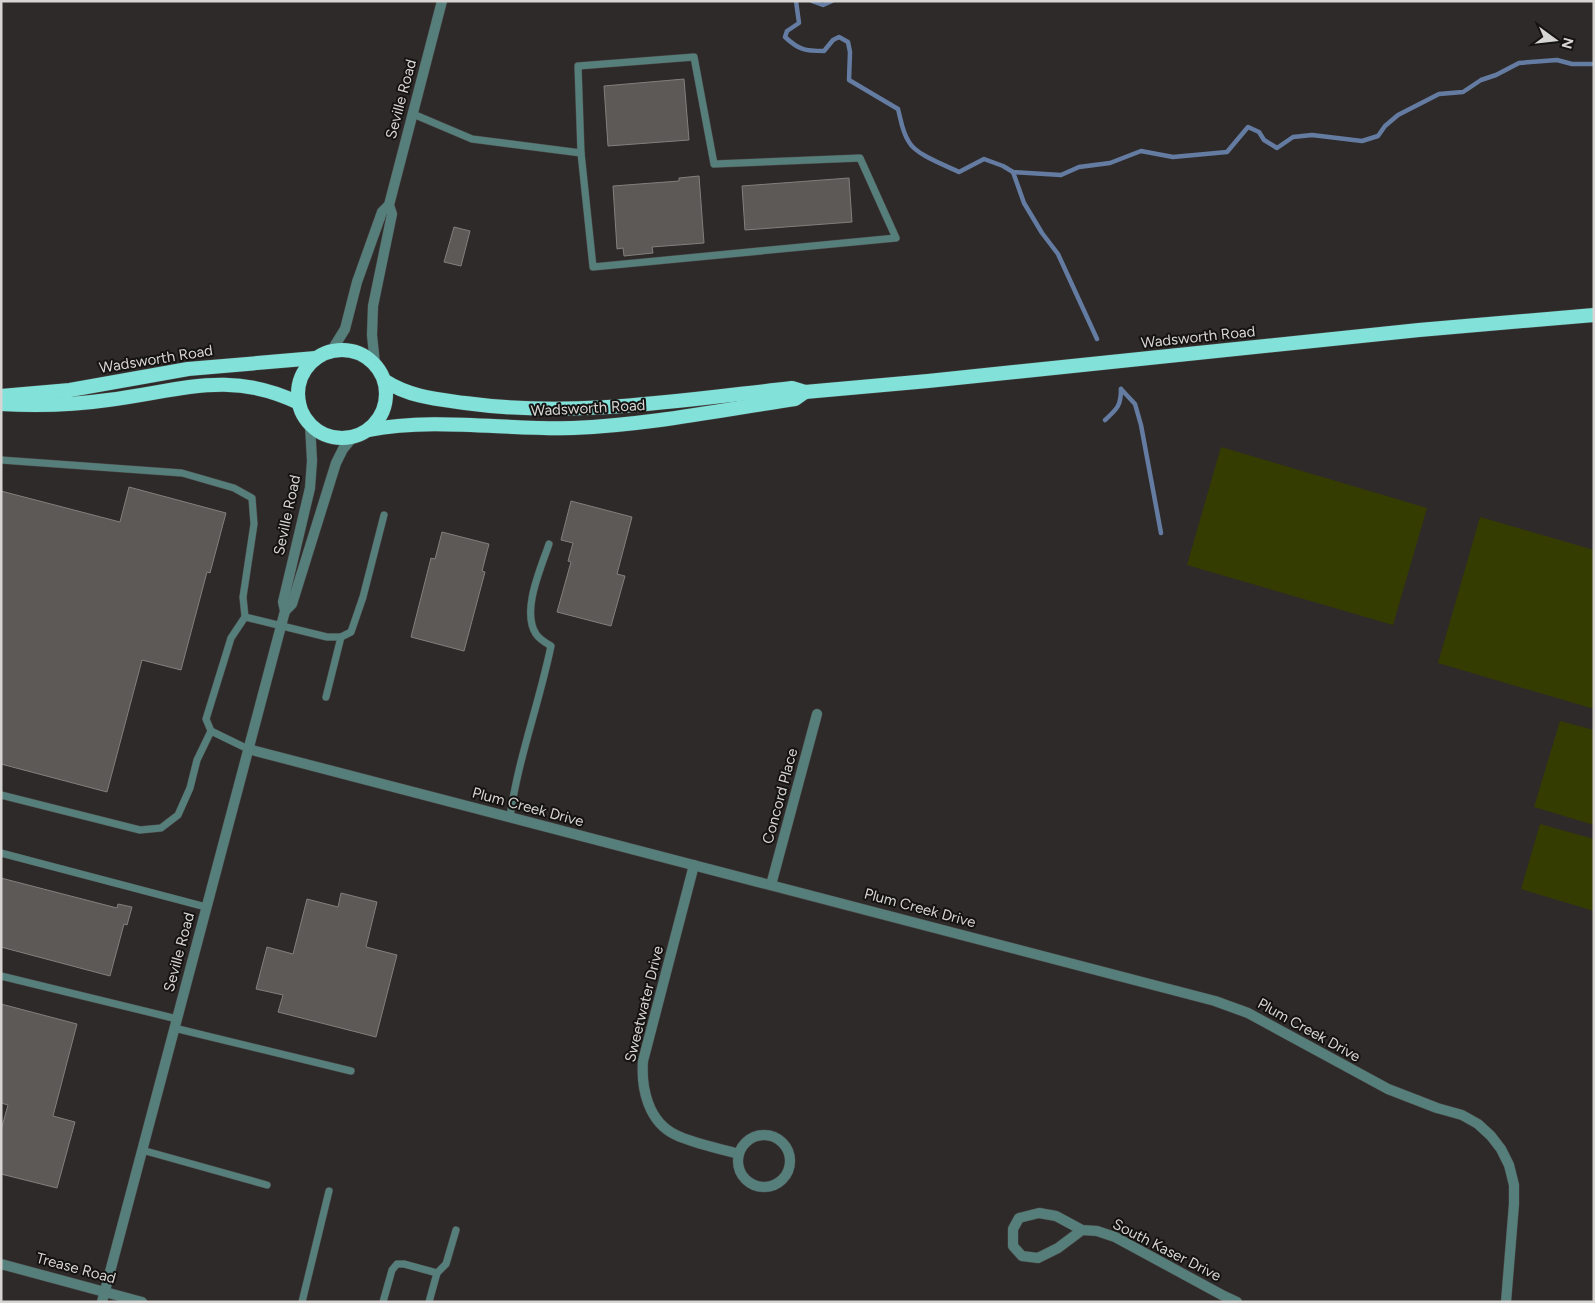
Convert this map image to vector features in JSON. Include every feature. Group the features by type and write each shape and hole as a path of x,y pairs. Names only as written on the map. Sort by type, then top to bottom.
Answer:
{"highway":[{"name":"Wadsworth Road","path":"385,381 406,392 429,399 483,406 587,409 792,388 805,392 928,381 1419,330 1594,315"},
{"name":"Wadsworth Road","path":"299,403 298,393 303,373 316,358 332,350"},
{"path":"332,350 351,350 368,357 381,372 385,381"},
{"name":"Wadsworth Road","path":"1,396 70,390 188,369 316,358"},
{"name":"Wadsworth Road","path":"310,424 316,430 334,438 353,437 368,430 378,420 384,408 386,395 385,381"},
{"path":"1,404 67,404 108,400 206,384 226,384 263,388 281,394 299,403 303,414 310,424"},
{"name":"Wadsworth Road","path":"368,430 439,424 545,428 610,425 795,399 805,392"}],"street":[{"name":"Seville Road","path":"332,350 344,329 357,282 382,212 389,205 442,1"},
{"name":"Seville Road","path":"375,364 372,335 373,306 392,214 389,205"},
{"name":"Seville Road","path":"285,611 283,602 310,488 312,461 310,424"},
{"name":"Seville Road","path":"103,1297 280,626 285,611 292,604 336,464 343,449 353,437"},
{"name":"Concord Place","path":"771,885 817,714"},
{"name":"Plum Creek Drive","path":"248,749 1215,1000 1248,1013 1388,1089 1437,1108 1462,1115 1478,1124 1491,1136 1509,1165 1514,1185 1506,1302"},
{"name":"Sweetwater Drive","path":"694,865 643,1061 642,1079 644,1094 651,1110 662,1124 674,1134 739,1154"},
{"path":"764,1134 773,1136 786,1147 790,1164 788,1172 783,1179 768,1187 751,1184 740,1171 738,1163 739,1154 742,1146 748,1140 764,1134"},
{"name":"South Kaser Drive","path":"1082,1230 1058,1248 1038,1258 1022,1256 1012,1246 1013,1229 1019,1218 1039,1213 1056,1216 1082,1230 1097,1231 1115,1237 1238,1302"},
{"name":"Trease Road","path":"1,1264 103,1297 142,1302"}],"lane":[{"path":"694,57 714,164 860,158 896,238 593,267 581,153 578,66 694,57"},
{"path":"413,114 472,139 581,153"},
{"path":"1,460 182,472 234,488 252,498 254,524 244,597 245,617 231,638 206,719 211,731 248,749"},
{"path":"245,617 327,637 342,636 351,632 363,597 384,515"},
{"path":"510,817 514,787 544,679 551,646 536,635 529,615 534,589 549,544"},
{"path":"326,697 342,636"},
{"path":"1,794 140,830 160,828 178,815 190,788 197,760 211,731"},
{"path":"1,853 206,907"},
{"path":"1,976 352,1071"},
{"path":"142,1150 267,1185"},
{"path":"302,1302 329,1190"},
{"path":"429,1302 437,1273 446,1264 456,1230"},
{"path":"383,1302 392,1270 397,1264 404,1264 437,1273"}],"green space":[{"path":"1221,447 1427,508 1393,625 1187,565"},
{"path":"1480,517 1594,550 1594,709 1438,663"},
{"path":"1560,721 1594,730 1594,825 1534,807"},
{"path":"1540,824 1594,839 1594,911 1521,889"}],"building":[{"path":"684,79 689,140 608,146 604,86"},
{"path":"699,176 704,243 652,247 653,253 624,256 623,248 617,249 613,186 679,181 679,178"},
{"path":"849,178 852,222 745,230 742,186"},
{"path":"454,227 470,231 461,266 444,262"},
{"path":"129,487 226,513 210,573 207,572 181,670 142,660 107,792 1,764 1,491 120,522"},
{"path":"571,501 632,517 617,574 625,576 611,626 557,612 571,562 568,561 573,543 561,540"},
{"path":"442,532 489,544 482,571 485,572 464,651 411,637 431,558 435,559"},
{"path":"1,878 117,908 118,904 132,907 127,925 124,924 110,976 1,947"},
{"path":"341,893 377,902 366,947 397,955 376,1037 278,1012 283,995 256,989 267,947 293,954 307,899 338,907"},
{"path":"1,1004 77,1024 53,1116 75,1122 57,1188 1,1174 1,1130 8,1105 1,1103"}],"waterway":[{"path":"796,1 799,23 787,31 785,37 794,45 812,51 824,51 833,40 839,37 848,42 850,52 849,80 898,109 905,134 913,147 931,159 959,172 984,159 1013,172 1061,175 1079,167 1110,163 1141,151 1173,157 1227,152 1248,127 1259,132 1264,140 1277,148 1293,137 1312,135 1362,141 1378,136 1385,126 1398,115 1439,94 1463,92 1481,80 1496,75 1519,63 1557,60 1572,64 1594,64"},
{"path":"812,1 823,5 832,1"},
{"path":"1013,172 1024,203 1042,233 1058,254 1097,339"},
{"path":"1121,389 1135,404 1141,425 1161,533"},
{"path":"1105,420 1118,407 1121,389"}]}
